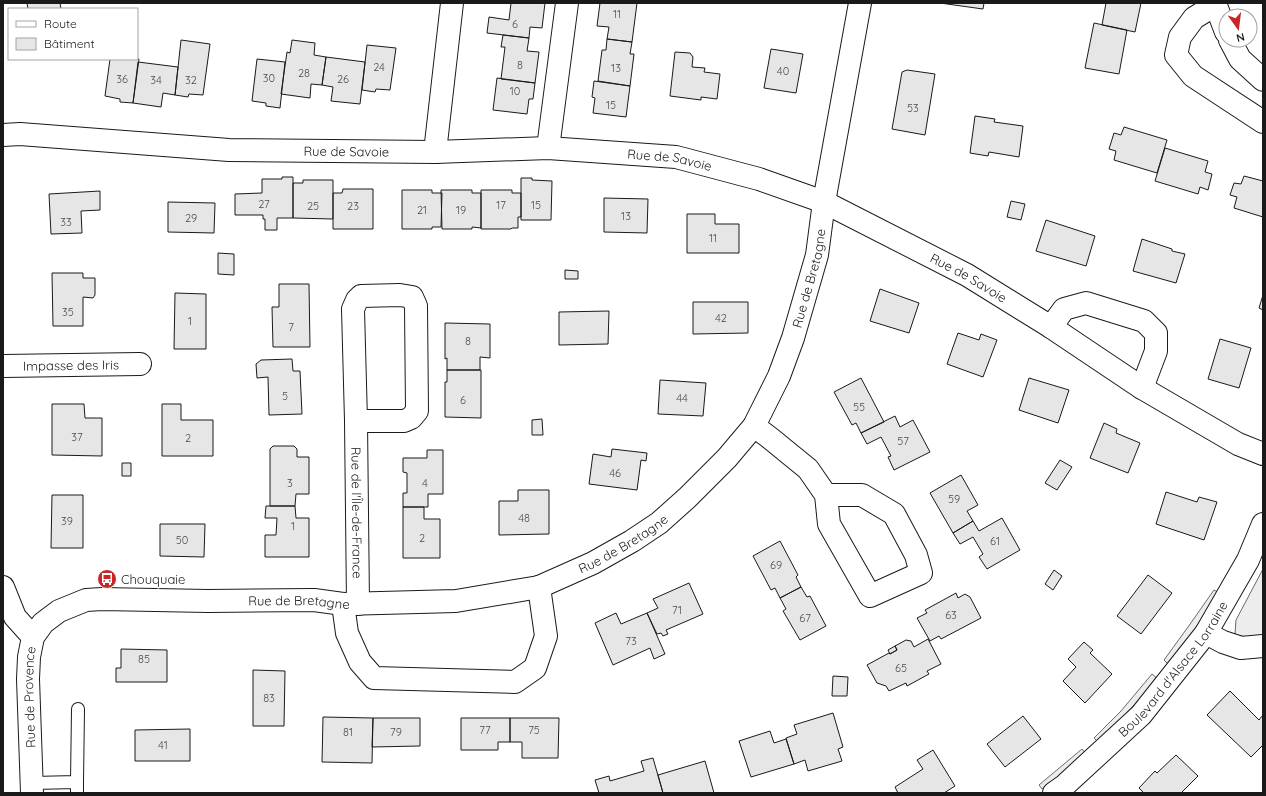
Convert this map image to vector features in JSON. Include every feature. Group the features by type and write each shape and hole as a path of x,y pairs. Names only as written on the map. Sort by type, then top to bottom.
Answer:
{"street":[{"path":"435,152 452,3"},
{"path":"548,148 567,3"},
{"name":"Rue de Bretagne","path":"33,637 43,623 59,611 86,600 102,598 208,601 314,600 350,604 456,601 539,587 593,563 632,541 659,523 687,498 727,458 754,426 779,376 793,338 817,255 824,202 860,3"},
{"path":"1215,4 1194,18 1180,37 1176,55 1193,76 1263,122"},
{"path":"1234,48 1240,59 1263,80"},
{"name":"Rue de Savoie","path":"3,135 20,134 229,150 435,152 548,148 676,157 759,179 824,202 967,274 1051,327 1142,388 1238,444 1263,454"},
{"name":"Rue de l'Île-de-France","path":"356,421 404,421 411,418 417,411 416,306 412,298 400,294 361,296 357,300 353,309 356,421 350,604 347,633 360,662 374,678 515,682 536,668 546,636 539,587"},
{"path":"1051,327 1064,309 1086,303 1144,321 1156,334 1156,351 1142,388"},
{"name":"Impasse des Iris","path":"3,366 140,364"},
{"path":"754,426 808,469 826,495 829,524 870,596 920,573 916,555 894,514 862,495 826,495"},
{"name":"Boulevard d'Alsace Lorraine","path":"1054,793 1064,786 1141,715 1206,633 1248,560 1263,524"},
{"name":"Rue de Provence","path":"3,587 16,617 33,637 29,656 28,679 32,788"},
{"path":"1206,633 1223,642 1241,648 1263,646"}],"lane":[{"path":"32,788 77,787 78,709"}],"shaded area":[{"path":"1263,569 1263,640 1236,639 1236,620"},
{"path":"1214,590 1220,593 1198,628 1169,665 1164,660"},
{"path":"1152,674 1158,679 1099,743 1094,738 1121,711"},
{"path":"1082,749 1086,754 1042,789 1039,785"}],"building":[{"path":"27,3 60,3 61,8 28,8"},
{"path":"511,3 545,3 542,28 530,27 529,38 487,33 489,17 509,20"},
{"path":"600,3 637,3 632,42 607,39 609,27 597,26"},
{"path":"940,3 984,3 983,9"},
{"path":"1106,3 1141,3 1135,32 1102,25"},
{"path":"1094,23 1127,30 1119,74 1085,68"},
{"path":"503,35 529,38 527,51 539,52 535,83 501,79 505,47 501,47"},
{"path":"607,39 632,42 630,54 634,54 630,86 598,81 602,50 606,50"},
{"path":"181,40 210,44 203,95 189,94 188,97 175,95"},
{"path":"292,40 315,43 314,55 326,57 322,85 311,84 310,98 281,94 287,52 290,53"},
{"path":"367,45 396,48 390,90 376,89 375,92 362,90"},
{"path":"771,49 803,54 796,93 764,88"},
{"path":"675,52 690,53 693,57 692,67 705,68 704,72 720,74 717,99 701,97 701,100 670,96"},
{"path":"326,57 365,62 360,104 331,101 333,87 322,85"},
{"path":"139,59 133,103 120,102 120,99 105,96 110,60"},
{"path":"257,59 285,62 280,108 266,106 266,103 252,101"},
{"path":"138,62 178,67 175,95 163,93 161,107 133,103"},
{"path":"907,70 935,74 925,135 892,129 902,72"},
{"path":"497,78 535,83 533,99 529,99 527,114 493,110"},
{"path":"594,81 630,86 626,117 593,113 595,98 592,97"},
{"path":"975,116 995,119 994,122 1023,126 1019,157 989,152 988,156 970,153"},
{"path":"1124,127 1167,140 1157,173 1114,160 1116,151 1109,149 1114,133 1121,135"},
{"path":"1165,148 1208,161 1205,172 1212,174 1208,190 1200,187 1198,194 1155,181"},
{"path":"1244,176 1263,181 1263,217 1234,208 1237,197 1230,195 1234,183 1241,184"},
{"path":"282,177 293,177 293,218 277,218 277,230 265,230 265,219 263,219 263,215 235,215 235,194 262,193 262,179 282,179"},
{"path":"521,178 552,181 551,220 521,220"},
{"path":"303,180 333,180 333,219 293,218 293,183 303,183"},
{"path":"343,189 373,189 373,229 333,229 333,193 342,193"},
{"path":"402,190 432,190 432,193 442,193 441,227 432,227 432,229 402,229"},
{"path":"441,190 472,190 472,193 481,193 481,228 472,227 472,229 442,229"},
{"path":"481,190 512,190 512,193 521,193 521,217 518,217 518,228 481,229"},
{"path":"100,191 100,210 81,211 82,233 51,234 49,194"},
{"path":"604,198 648,199 647,233 604,232"},
{"path":"1011,201 1025,204 1021,220 1007,217"},
{"path":"168,202 215,203 214,233 168,232"},
{"path":"687,214 715,214 715,224 739,224 739,253 687,253"},
{"path":"1046,220 1095,236 1086,266 1036,251"},
{"path":"1142,239 1172,249 1172,251 1185,254 1176,283 1133,271"},
{"path":"218,253 234,254 234,275 218,274"},
{"path":"565,270 578,271 578,279 565,279"},
{"path":"52,273 83,273 83,278 95,278 95,295 93,298 83,297 83,326 53,326"},
{"path":"279,284 309,284 310,347 273,347 272,307 279,307"},
{"path":"880,289 919,303 909,333 870,321"},
{"path":"175,293 206,294 206,349 174,349"},
{"path":"1263,295 1263,310 1259,308"},
{"path":"693,302 748,302 748,333 693,334"},
{"path":"609,311 608,344 559,345 559,312"},
{"path":"445,323 490,324 490,358 480,357 480,370 447,370 447,358 445,359"},
{"path":"958,333 979,340 981,334 997,340 983,377 947,364"},
{"path":"1220,339 1251,348 1239,388 1208,379"},
{"path":"292,359 293,371 300,371 302,414 269,415 268,377 257,378 256,364 261,360"},
{"path":"447,370 481,370 481,418 445,417 445,382 447,382"},
{"path":"861,378 884,422 861,433 856,423 852,425 834,392"},
{"path":"1029,378 1069,390 1058,423 1019,410"},
{"path":"660,380 706,383 703,416 658,414"},
{"path":"52,404 84,404 85,418 102,418 102,456 52,455"},
{"path":"162,404 181,404 181,420 213,420 213,456 162,456"},
{"path":"895,416 900,427 913,420 930,452 894,470 888,457 891,456 881,437 867,444 861,433"},
{"path":"542,419 543,435 532,435 532,420"},
{"path":"1104,423 1117,429 1116,433 1140,443 1128,473 1090,458"},
{"path":"273,446 294,446 297,449 297,457 309,457 309,494 296,494 295,506 270,506 270,449"},
{"path":"612,449 647,453 646,461 641,460 637,490 589,484 593,454 611,457"},
{"path":"427,450 443,450 443,494 428,494 428,507 403,507 403,493 407,493 407,473 403,472 403,458 427,458"},
{"path":"1060,460 1072,467 1057,490 1045,483"},
{"path":"122,463 131,463 131,476 122,476"},
{"path":"961,475 978,505 967,511 973,521 953,533 930,493"},
{"path":"518,490 549,490 549,534 499,535 499,501 518,501"},
{"path":"1166,492 1197,502 1199,497 1217,502 1204,540 1156,524"},
{"path":"52,495 83,495 83,548 51,548"},
{"path":"266,506 295,506 296,518 309,518 309,557 265,557 265,535 276,535 277,518 265,518"},
{"path":"403,507 424,507 424,519 440,519 440,558 403,558"},
{"path":"1002,518 1020,550 987,569 979,557 983,554 973,537 960,544 953,533 973,521 979,531"},
{"path":"160,524 205,524 204,557 160,556"},
{"path":"780,541 798,575 796,577 801,587 780,598 775,588 771,590 753,556"},
{"path":"1054,570 1062,576 1053,590 1045,584"},
{"path":"1148,575 1172,593 1141,634 1117,616"},
{"path":"689,583 703,614 666,630 668,634 663,636 661,633 657,634 647,613 658,608 653,599"},
{"path":"801,587 807,597 810,596 826,626 800,640 783,611 786,609 780,598"},
{"path":"956,593 958,598 965,594 970,597 981,618 941,639 939,636 930,641 917,618 927,613 925,610"},
{"path":"616,613 621,624 647,613 665,654 654,659 650,648 613,665 595,623"},
{"path":"928,639 941,664 927,671 929,674 907,686 906,683 889,691 886,686 877,683 867,665 897,650 895,646 906,640 911,641 914,647"},
{"path":"1084,642 1093,650 1090,653 1112,674 1085,703 1063,681 1076,667 1068,659"},
{"path":"895,646 897,650 890,654 888,650"},
{"path":"121,649 167,650 167,682 116,682 116,668 121,668"},
{"path":"253,670 285,671 284,726 253,726"},
{"path":"833,676 848,677 847,696 832,696"},
{"path":"1230,691 1259,720 1263,715 1263,745 1251,757 1207,715"},
{"path":"833,713 843,747 838,749 842,761 808,771 805,760 794,764 786,738 797,734 794,725"},
{"path":"1023,716 1041,739 1005,767 987,744"},
{"path":"323,717 373,718 372,763 322,762"},
{"path":"373,718 420,718 420,746 372,747"},
{"path":"461,718 510,718 510,742 498,742 498,750 461,750"},
{"path":"510,718 559,718 558,758 522,758 522,742 510,742"},
{"path":"190,729 190,761 135,761 135,730"},
{"path":"770,731 774,743 786,739 794,764 751,777 739,741"},
{"path":"933,750 955,786 944,793 898,793 895,787 923,769 917,760"},
{"path":"1176,755 1198,776 1181,793 1144,793 1139,788 1155,771 1157,773"},
{"path":"653,758 663,793 599,793 595,780 609,776 610,781 644,771 641,761"},
{"path":"705,761 714,793 663,793 658,775"}],"place":[{"name":"Chouquaie","path":"107,579"}]}
